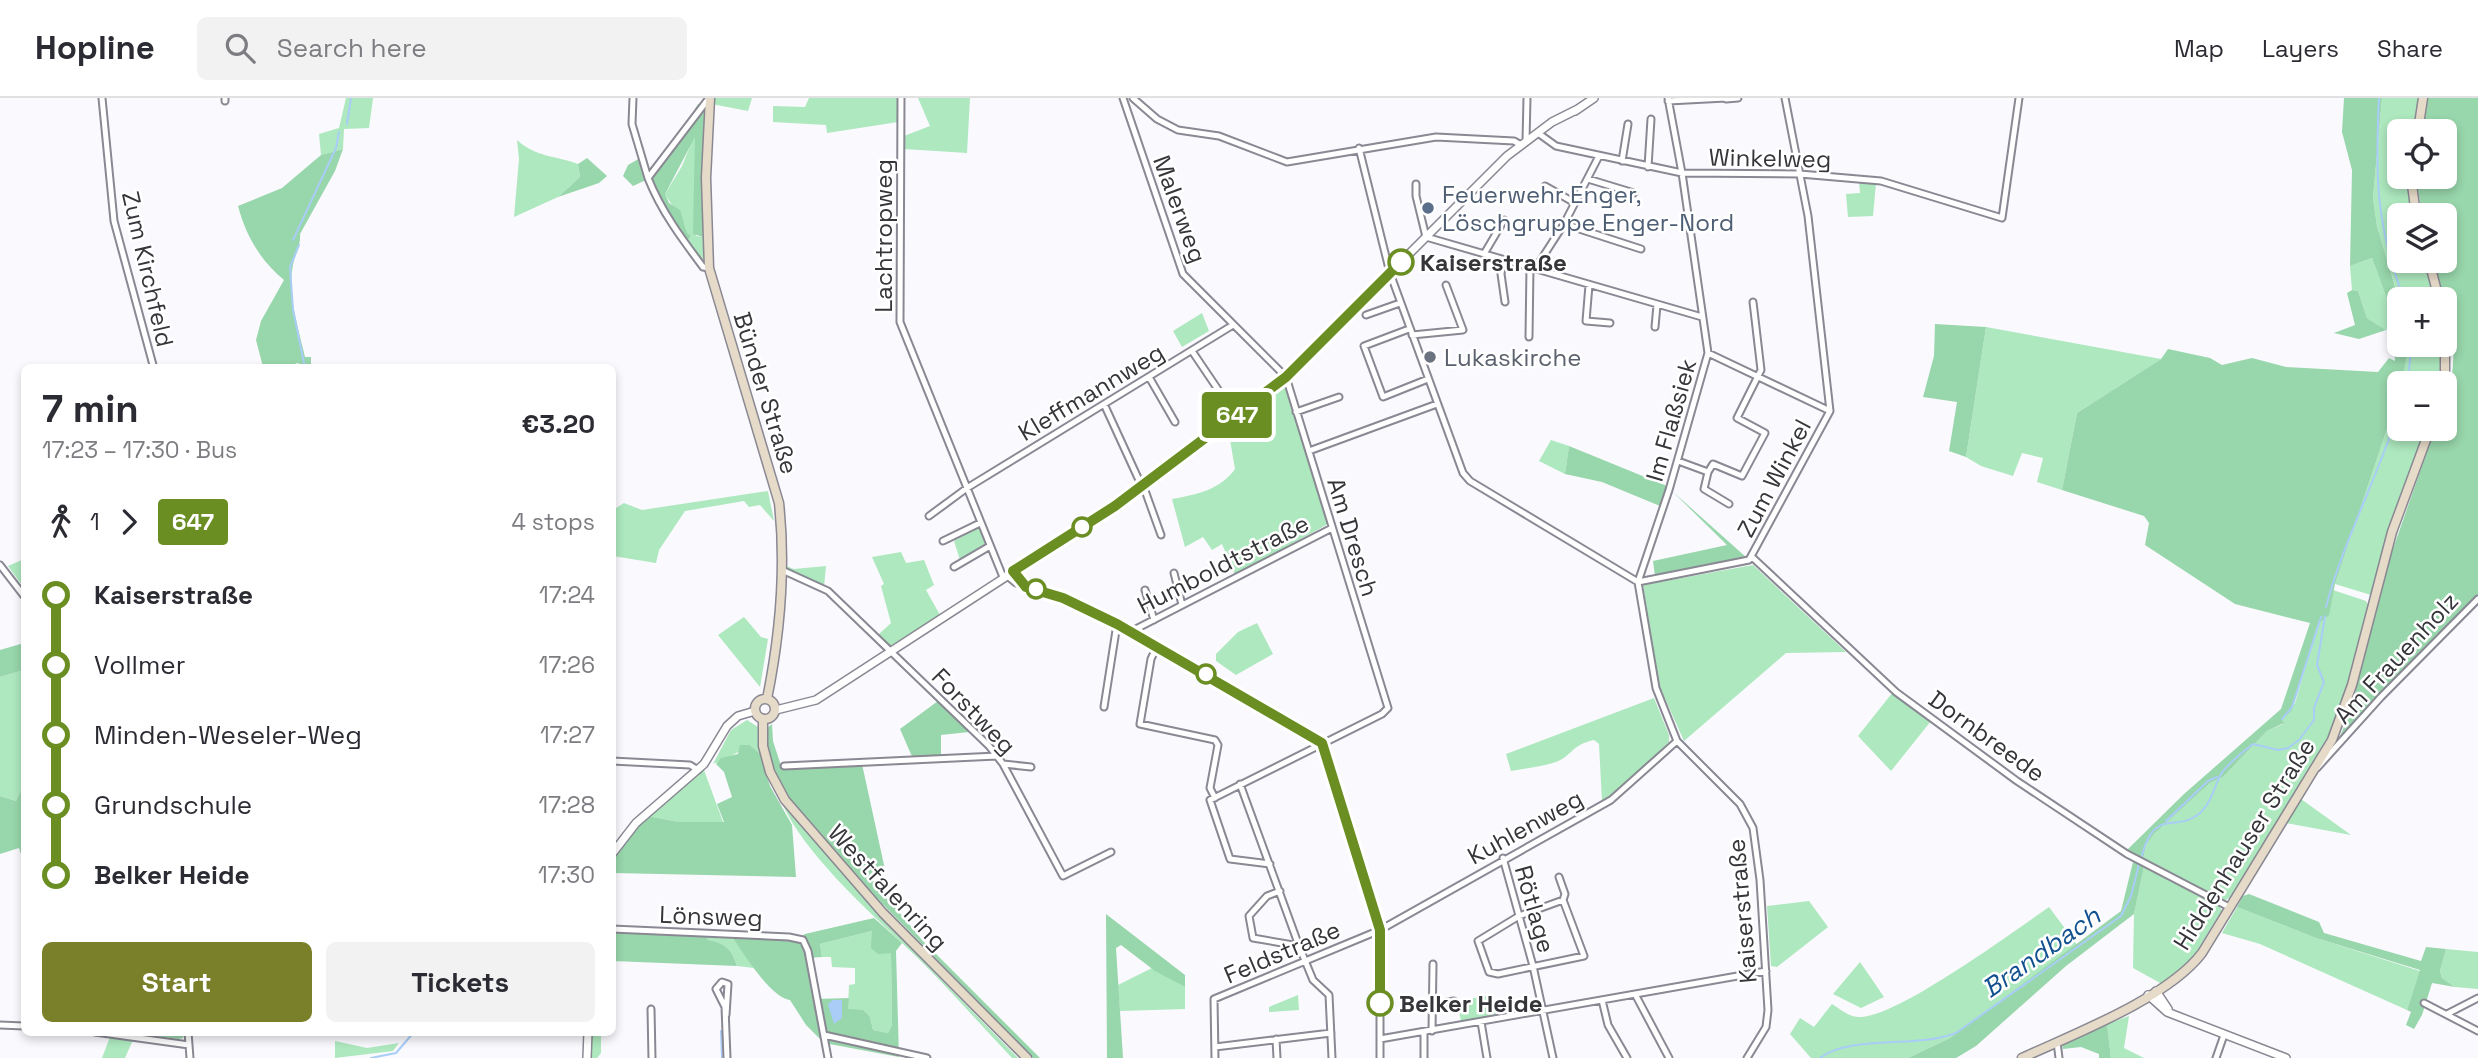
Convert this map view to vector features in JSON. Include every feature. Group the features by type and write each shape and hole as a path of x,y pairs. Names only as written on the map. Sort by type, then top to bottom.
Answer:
{"main road":[{"name":"Bünder Straße","path":"709,98 706,192 709,268 779,503 782,570 776,655 767,699"},
{"path":"2420,119 2423,98"},
{"name":"Hiddenhauser Straße","path":"2022,1058 2152,993 2196,961 2332,740 2345,709 2392,532 2426,441"},
{"path":"767,699 776,710 772,717 763,719 755,711 758,702 767,699"},
{"name":"Westfalenring","path":"763,719 764,746 770,772 785,800 883,913 1027,1058"}],"street":[{"name":"Zum Kirchfeld","path":"102,98 114,221 153,364"},
{"path":"633,98 632,124 655,196 703,267 709,268"},
{"path":"648,178 709,98"},
{"name":"Lachtropweg","path":"901,98 900,322 980,523 990,546 1008,574 1026,587 1063,598 1117,624"},
{"name":"Malerweg","path":"1123,98 1180,268 1286,377"},
{"path":"1133,98 1157,119 1178,130 1229,139 1278,161 1297,162 1436,137 1524,143"},
{"path":"1524,143 1527,98"},
{"path":"776,710 816,700 983,591 998,584 1008,574 1143,485 1286,377 1524,143 1594,98"},
{"path":"1668,99 1738,98"},
{"name":"Zum Winkel","path":"1638,582 1745,562 1752,557 1830,411 1800,174 1785,98"},
{"name":"Winkelweg","path":"1539,133 1550,144 1682,173 1800,174 1881,181 2002,218 2019,98"},
{"name":"Im Flaßsiek","path":"1638,582 1678,461 1708,353 1682,173 1668,99"},
{"path":"1648,167 1651,118"},
{"path":"1622,161 1628,124"},
{"path":"1359,149 1390,273 1464,474 1470,481 1638,582"},
{"path":"1529,337 1532,268 1563,224 1599,156"},
{"path":"1588,179 1634,193"},
{"path":"1416,184 1416,196 1426,237"},
{"path":"1545,186 1575,203"},
{"path":"1484,254 1504,220"},
{"path":"1563,224 1641,249"},
{"path":"1426,237 1702,317"},
{"path":"1503,260 1501,274 1505,302"},
{"path":"1428,379 1383,397 1364,345 1411,332 1463,330 1447,285"},
{"path":"1589,285 1586,321 1610,323"},
{"path":"1730,504 1704,489 1713,464 1742,476 1765,433 1737,418 1759,377 1753,302"},
{"path":"1366,314 1400,303"},
{"path":"1654,327 1657,305"},
{"name":"Kleffmannweg","path":"967,488 1233,325"},
{"path":"1192,351 1219,391"},
{"path":"1708,353 1830,411"},
{"path":"1149,377 1175,422"},
{"name":"Am Dresch","path":"1286,377 1388,708 1322,743"},
{"path":"1296,412 1339,397"},
{"path":"1104,404 1138,478"},
{"path":"1308,451 1437,404"},
{"path":"1678,461 1708,472"},
{"path":"1143,485 1161,535"},
{"path":"929,516 967,488"},
{"path":"943,541 980,523"},
{"name":"Humboldtstraße","path":"1130,632 1332,528"},
{"path":"954,567 990,546"},
{"name":"Dornbreede","path":"1752,557 1882,681 1916,707 2017,781 2127,854 2229,907"},
{"path":"0,565 21,592"},
{"name":"Forstweg","path":"782,570 828,591 997,756 1063,876 1111,852"},
{"path":"1174,573 1182,605"},
{"name":"Kaiserstraße","path":"1638,582 1657,688 1677,741 1735,798 1750,820 1758,854 1768,1019 1747,1058"},
{"path":"1145,590 1154,620"},
{"name":"Am Frauenholz","path":"2312,772 2328,760 2381,697 2477,599"},
{"path":"1104,708 1117,624 1322,743 1380,930 1381,1058"},
{"path":"1157,646 1151,659 1140,724 1216,741 1210,788 1230,859 1270,864"},
{"path":"616,849 636,823 698,770 727,726 738,716 755,711"},
{"name":"Kuhlenweg","path":"1380,930 1503,858 1611,800 1677,741"},
{"path":"1213,799 1322,743"},
{"path":"785,766 997,756"},
{"path":"616,761 690,765 698,770"},
{"path":"1003,764 1031,767"},
{"path":"1240,784 1263,853 1270,864 1313,980 1329,995 1332,1058"},
{"name":"Rötlage","path":"1503,858 1534,966 1553,1058"},
{"path":"1559,877 1563,900 1584,956 1498,974 1489,972 1478,941 1520,916 1563,900"},
{"path":"1280,891 1267,895 1249,916 1253,939 1299,946"},
{"name":"Lönsweg","path":"616,929 789,937 803,940 824,1035"},
{"name":"Feldstraße","path":"1215,1058 1214,999 1380,930"},
{"path":"1432,1031 1433,964"},
{"path":"1380,1039 1766,971"},
{"path":"726,1015 716,989 722,982 728,984 730,991 726,1015 727,1058"},
{"path":"2152,993 2181,1017 2286,1058"},
{"path":"1635,994 1669,1058"},
{"path":"2447,1014 2478,998"},
{"path":"1602,1000 1608,1025 1628,1058"},
{"path":"1431,1006 1454,1001"},
{"path":"2424,1003 2478,1031"},
{"path":"651,1009 652,1058"},
{"path":"1481,1022 1487,1058"},
{"path":"0,1025 21,1026"},
{"path":"1424,1032 1424,1058"},
{"path":"1215,1047 1331,1033"},
{"path":"828,1058 824,1035 927,1058"},
{"path":"2216,1058 2224,1035"},
{"path":"124,1036 189,1045"},
{"path":"188,1036 190,1058"},
{"path":"587,1058 588,1036"},
{"path":"1276,1039 1277,1058"},
{"path":"2057,1042 2059,1058"}],"green space":[{"path":"346,98 373,98 369,128 344,129 343,149 321,155 319,134 339,128"},
{"path":"713,98 752,98 748,111 712,104"},
{"path":"809,98 898,98 898,122 827,133 826,125 773,122 773,106 805,107"},
{"path":"918,98 970,98 967,153 904,149 904,136 930,126"},
{"path":"2344,98 2382,98 2373,198 2377,226 2387,260 2387,273 2391,273 2395,287 2387,287 2387,299 2372,258 2350,266 2352,170 2342,132"},
{"path":"2382,98 2420,98 2417,119 2387,119 2387,189 2410,189 2412,203 2387,203 2387,259 2377,226 2373,198"},
{"path":"2428,98 2478,98 2478,595 2378,696 2337,744 2351,709 2388,563 2431,441 2457,441 2457,371 2452,371 2453,357 2457,357 2457,287 2441,287 2437,273 2457,273 2457,203 2420,203 2418,189 2457,189 2457,119 2425,119"},
{"path":"698,104 706,109 703,237 693,234 695,137 665,194 669,203 680,210 687,233 691,236 683,244 661,214 646,180 633,186 623,176 628,165 640,158 645,174 679,135"},
{"path":"695,134 696,236 703,237 703,266 686,241 683,221 665,194 682,166"},
{"path":"517,140 531,150 578,164 580,177 558,197 514,217 519,159"},
{"path":"343,149 335,171 300,234 292,276 294,312 305,357 311,357 311,364 262,364 256,340 261,321 284,280 255,247 238,206 282,188 321,155"},
{"path":"587,158 607,176 599,183 558,197 580,177 578,164"},
{"path":"1859,181 1876,183 1873,216 1848,217 1846,194 1860,193"},
{"path":"2372,258 2387,299 2387,329 2367,318 2358,291 2352,290 2350,266"},
{"path":"2391,273 2429,273 2432,287 2395,287"},
{"path":"2358,291 2367,318 2386,330 2359,339 2334,333 2355,325 2347,293"},
{"path":"1202,313 1209,331 1182,347 1173,331"},
{"path":"1935,324 1986,327 1966,457 1949,451 1957,402 1923,397 1934,356"},
{"path":"1986,327 2161,359 2077,413 2062,490 2037,482 2043,458 2022,453 2013,476 1981,466 1966,457"},
{"path":"2168,349 2210,358 2222,365 2252,358 2286,367 2378,372 2389,358 2395,361 2395,357 2407,357 2404,371 2387,371 2387,429 2335,584 2329,615 2318,624 2292,710 2282,720 2284,723 2267,731 2223,777 2210,783 2154,834 2146,845 2143,860 2127,850 2184,794 2281,709 2310,623 2235,604 2145,545 2149,523 2144,516 2062,490 2077,413 2161,359"},
{"path":"2407,357 2443,357 2442,371 2404,371"},
{"path":"1285,382 1328,524 1235,575 1222,544 1212,550 1203,537 1185,547 1172,499 1215,487 1229,476 1235,469 1228,428"},
{"path":"2387,429 2387,441 2423,441 2387,536 2371,595 2335,584"},
{"path":"1551,440 1569,446 1565,474 1539,461"},
{"path":"1569,446 1667,486 1660,506 1602,482 1565,474"},
{"path":"768,491 774,521 760,505 749,507 744,501 685,511 659,550 656,563 616,556 616,508 624,503 642,510"},
{"path":"1672,491 1747,558 1655,576 1653,561 1727,545"},
{"path":"978,527 986,544 960,560 954,541"},
{"path":"901,552 906,563 924,560 934,585 926,590 940,615 890,646 878,635 891,623 881,586 884,584 872,557"},
{"path":"21,560 21,584 8,566"},
{"path":"1753,565 1846,652 1786,653 1684,741 1659,685 1643,585"},
{"path":"786,566 794,569 826,566 824,587 789,571"},
{"path":"2333,590 2366,601 2369,607 2341,711 2328,743 2232,896 2224,901 2143,860 2146,845 2154,834 2210,783 2223,777 2267,731 2283,724 2282,720 2295,703 2318,624"},
{"path":"744,617 761,637 768,639 760,687 718,635"},
{"path":"1257,623 1273,654 1236,675 1216,661 1216,654 1238,632"},
{"path":"21,644 21,671 0,677 0,650"},
{"path":"21,671 21,790 16,801 0,796 0,677"},
{"path":"1893,692 1931,721 1891,771 1858,736"},
{"path":"1654,698 1669,735 1669,742 1617,793 1602,802 1599,744 1594,740 1581,745 1556,762 1511,771 1506,754"},
{"path":"938,701 969,732 941,735 941,760 914,761 900,729"},
{"path":"747,720 758,727 760,754 750,745 713,764 731,730"},
{"path":"772,724 773,741 782,769 862,764 884,865 873,880 922,940 1040,1058 1033,1058 866,887 786,795 774,771 770,755 767,728"},
{"path":"740,745 750,745 760,754 770,786 792,825 796,877 616,873 616,857 620,849 648,816 679,822 724,822 717,804 732,797 724,772 716,764 721,758 738,754"},
{"path":"704,770 723,822 679,822 648,816"},
{"path":"21,790 21,854 19,848 0,854 0,796 16,801"},
{"path":"2301,799 2351,835 2286,823"},
{"path":"783,805 884,921 1018,1058 1012,1058 930,970 836,878 805,841"},
{"path":"2133,862 2144,867 2134,914 2066,966 1976,1046 1956,1058 1908,1058 1950,1038 2121,911"},
{"path":"2144,867 2217,904 2222,910 2191,961 2162,984 2133,968 2134,914"},
{"path":"2249,894 2319,922 2324,933 2421,961 2426,947 2446,949 2440,971 2442,978 2455,987 2432,983 2422,1015 2414,1029 2406,1025 2411,1012 2407,1010 2420,970 2316,938 2237,907 2243,896"},
{"path":"1809,901 1828,927 1777,967 1771,966 1767,906"},
{"path":"2049,907 2078,946 1950,1038 1908,1058 1811,1058 1790,1034 1800,1018 1814,1027 1832,1004 1849,1015 1861,1017 1879,1013 1901,1003 1984,953"},
{"path":"2237,907 2316,938 2420,971 2407,1010 2260,944 2222,933"},
{"path":"1106,914 1185,975 1185,987 1155,971 1121,945 1116,948 1123,1058 1107,1058"},
{"path":"874,918 902,943 896,951 899,1057 824,1043 806,1025 790,1000 782,997 766,983 732,937 796,940 805,934","holes":["872,931 871,948 878,954 891,953 892,1025 888,1033 873,1030 870,1017 863,1010 848,1009 849,998 815,999 808,958 822,957 820,944"]},
{"path":"872,931 872,941 891,953 892,1025 888,1033 873,1030 870,1017 848,1009 849,985 855,984 855,968 832,967 831,957 822,957 820,944"},
{"path":"616,932 706,936 708,940 727,948 737,966 616,961"},
{"path":"706,936 732,937 754,968 737,966 727,948 708,940"},
{"path":"2446,949 2478,952 2478,989 2455,987 2442,978 2440,971"},
{"path":"1860,962 1884,997 1861,1008 1833,994"},
{"path":"1152,968 1185,987 1185,1009 1120,1011 1118,985"},
{"path":"1298,995 1299,1010 1269,1012 1269,1007"},
{"path":"1492,995 1496,1015 1461,1021 1457,1001"},
{"path":"2129,1016 2124,1048 2144,1058 2111,1058 2107,1024"},
{"path":"2107,1024 2111,1058 2099,1058 2099,1054 2081,1047 2063,1049 2062,1044"},
{"path":"156,1036 183,1036 178,1039"},
{"path":"589,1036 601,1036 601,1053 597,1058 590,1058"},
{"path":"110,1037 133,1040 125,1058 102,1058"},
{"path":"335,1041 367,1048 399,1043 393,1051 335,1058"}],"water":[{"path":"833,1000 842,1000 842,1018 834,1024 828,1004"}],"waterway":[{"path":"347,124 351,98"},
{"name":"Brandbach","path":"2379,98 2377,151 2380,200 2388,248 2400,287"},
{"path":"293,240 336,148 339,132"},
{"path":"299,245 290,267 293,310 304,364"},
{"name":"Brandbach","path":"2409,371 2410,357"},
{"name":"Brandbach","path":"2326,607 2342,557 2388,441"},
{"name":"Brandbach","path":"2141,859 2152,832 2159,826 2191,819 2200,813 2224,770 2253,744 2278,750 2288,748 2299,740 2314,720 2314,708 2324,682 2317,665 2325,616"},
{"path":"2282,719 2292,707 2321,617"},
{"path":"2166,821 2208,781 2217,777"},
{"name":"Brandbach","path":"1820,1058 1849,1046 1940,1038 1956,1033 2121,916 2131,896 2139,864"},
{"path":"721,1031 722,1058"},
{"path":"371,1058 396,1053 411,1036"}],"bus line":[{"name":"647","path":"1380,1003 1380,930 1322,743 1117,624 1063,598 1026,587 1013,571 1115,506 1286,377 1401,262"}],"place":[{"name":"Feuerwehr Enger, Löschgruppe Enger-Nord","path":"1428,208"},
{"name":"Kaiserstraße","path":"1401,262"},
{"name":"Lukaskirche","path":"1430,357"},
{"name":"Belker Heide","path":"1380,1003"}]}
